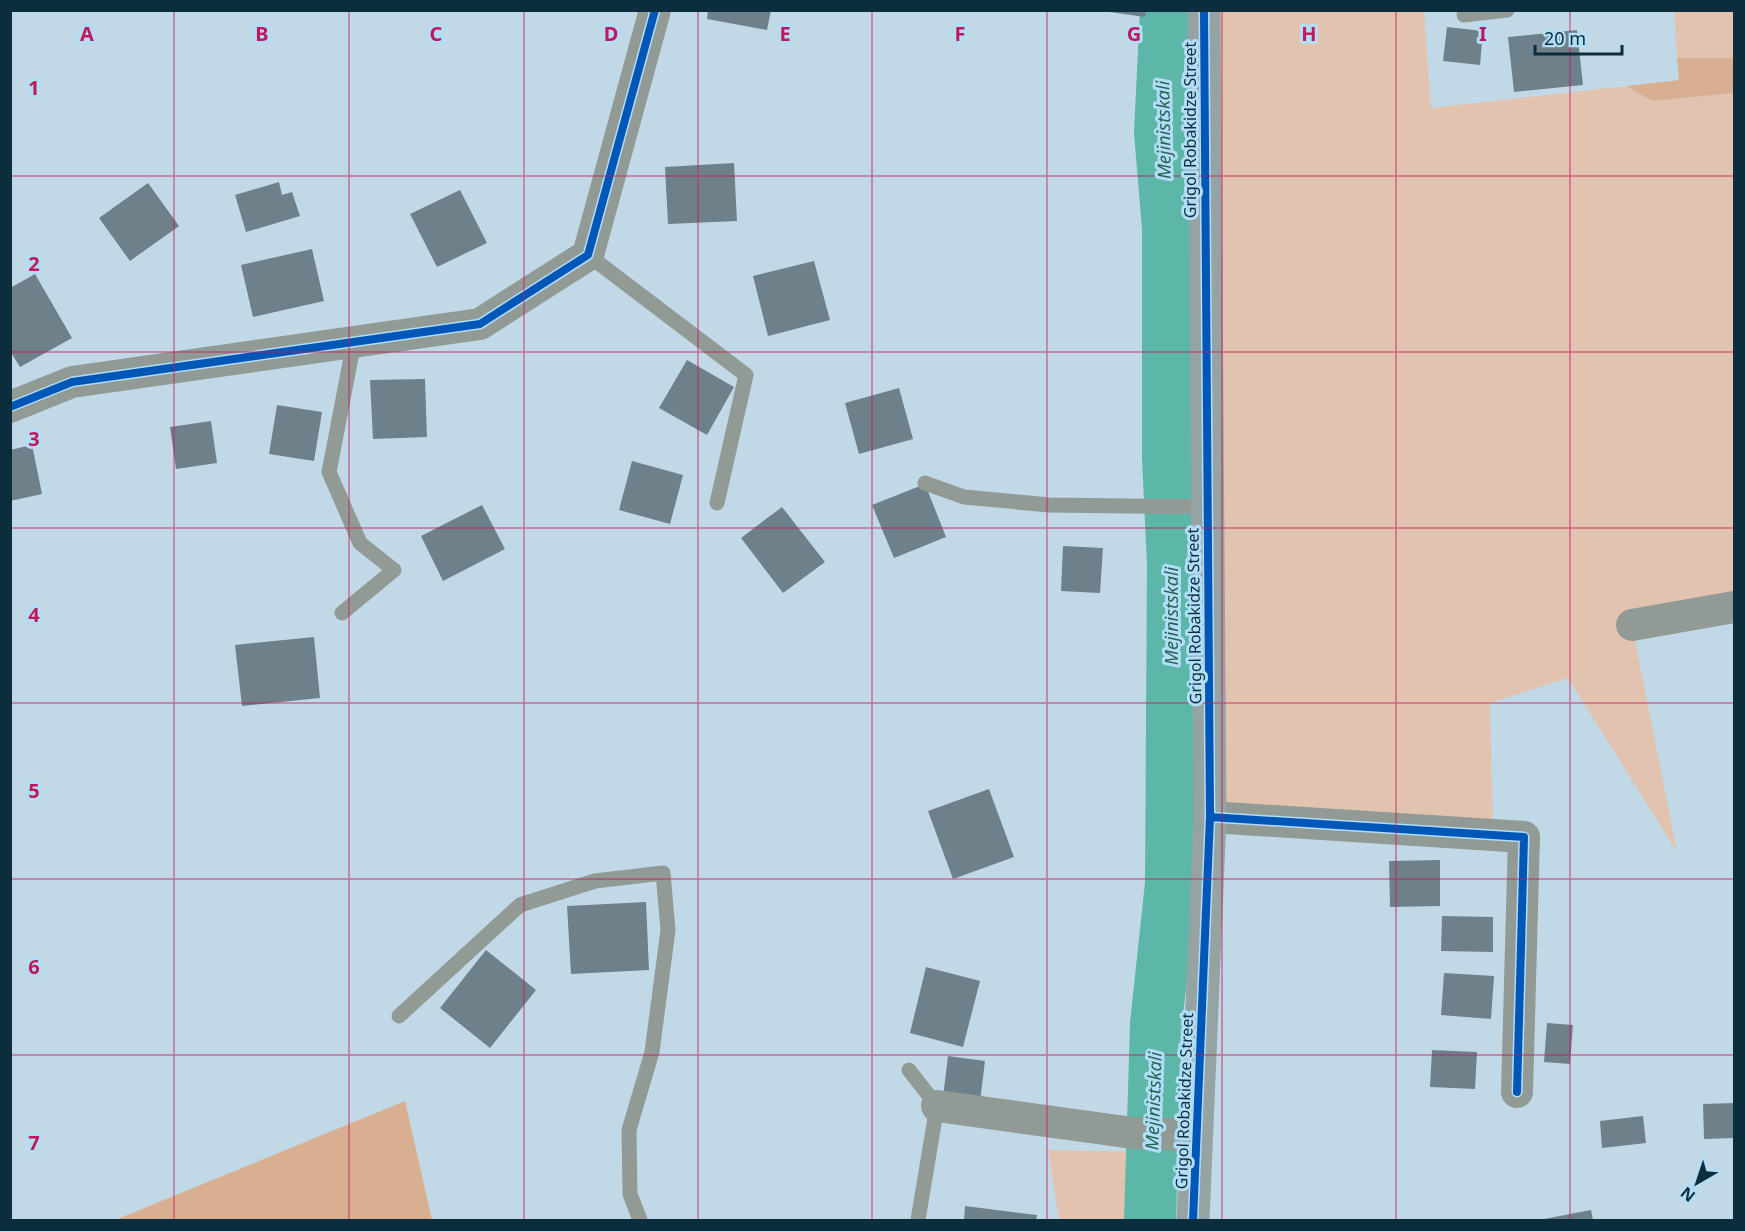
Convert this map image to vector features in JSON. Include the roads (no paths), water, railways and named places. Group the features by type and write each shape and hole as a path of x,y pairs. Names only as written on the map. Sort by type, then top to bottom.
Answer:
{"street":[{"path":"10,407 72,382 480,324 588,255 655,10"},
{"name":"Grigol Robakidze Street","path":"1193,1221 1188,1135 1210,817 1197,507 1204,10"},
{"path":"1632,625 1734,607"},
{"path":"1210,817 1524,837 1517,1092"},
{"path":"937,1106 1133,1133 1188,1135"}],"lane":[{"path":"1464,15 1508,10"},
{"path":"588,255 746,375 717,503"},
{"path":"342,613 394,570 360,543 329,472 354,342"},
{"path":"925,483 964,497 1049,505 1197,507"},
{"path":"399,1016 520,906 596,881 663,873 668,930 652,1052 629,1130 630,1194 640,1221"},
{"path":"909,1070 937,1106 918,1221"}],"waterway":[{"name":"Mejinistskali","path":"1150,1220 1156,1024 1171,884 1173,564 1168,458 1168,228 1160,132 1166,10"}]}
